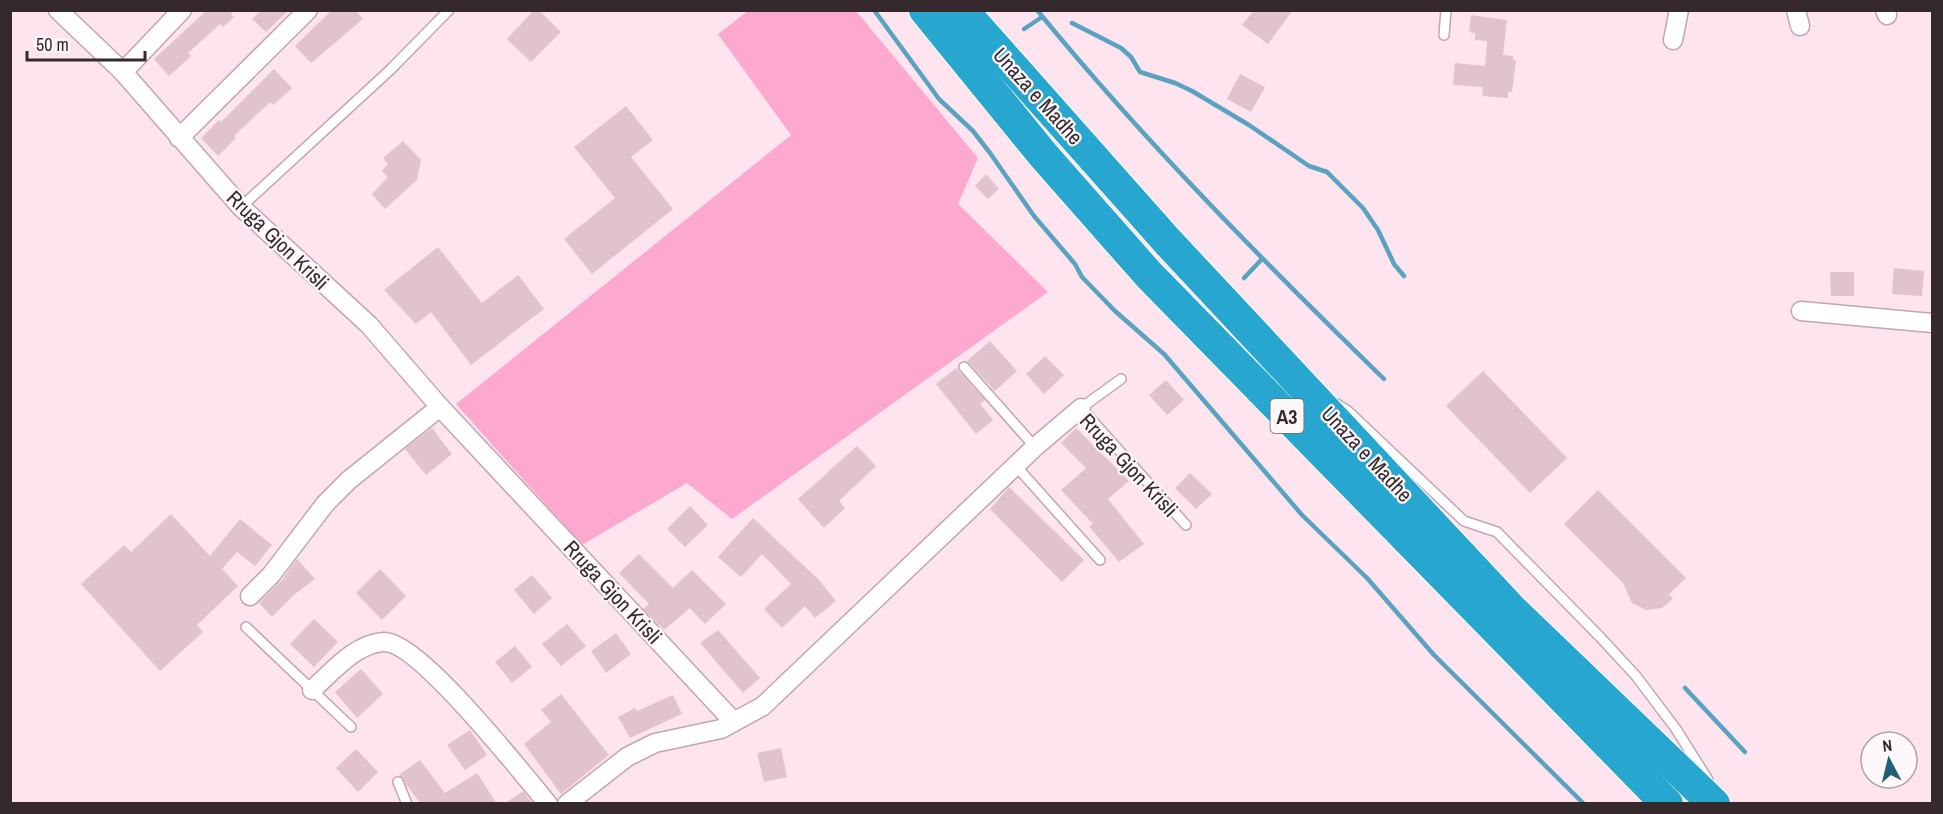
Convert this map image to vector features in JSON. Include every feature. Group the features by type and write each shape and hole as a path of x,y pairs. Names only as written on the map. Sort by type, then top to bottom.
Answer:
{"highway":[{"name":"Unaza e Madhe","path":"925,10 1044,156 1149,275 1667,804"},
{"name":"Unaza e Madhe","path":"962,10 1168,242 1512,610 1714,804"}],"street":[{"name":"Rruga Gjon Krisli","path":"58,10 123,72 241,207 369,325 440,407 734,722 748,716 771,699 1035,447 1081,408"},
{"path":"123,72 182,10"},
{"path":"179,138 308,10"},
{"path":"1673,40 1679,10"},
{"path":"1801,311 1932,322"},
{"path":"250,596 271,575 325,504 349,480 440,407"},
{"path":"312,690 352,655 367,646 385,641 400,647 438,677 548,804"},
{"path":"567,804 627,758 655,743 706,734 734,722"}],"lane":[{"path":"241,207 390,69 449,10"},
{"path":"1444,35 1446,10"},
{"path":"964,367 1035,447"},
{"path":"1081,408 1121,379"},
{"path":"1300,381 1348,411 1464,521 1497,532 1636,676 1676,729 1710,783 1719,804"},
{"name":"Rruga Gjon Krisli","path":"1081,408 1186,525"},
{"path":"1016,466 1100,560"},
{"path":"246,627 351,728"},
{"path":"398,782 407,804"}],"shaded area":[{"path":"748,11 856,11 978,158 958,204 1048,292 732,519 687,483 582,545 456,404 791,135 718,34"}],"building":[{"path":"207,10 235,10 231,14 234,17 223,27 220,24 188,53 191,56 169,76 154,59"},
{"path":"261,10 289,10 266,32 252,19"},
{"path":"332,10 355,10 363,19 311,63 295,46"},
{"path":"534,10 539,10 561,32 531,62 507,39"},
{"path":"1254,10 1293,10 1268,44 1242,25"},
{"path":"1471,15 1507,20 1503,55 1513,56 1513,60 1516,61 1512,92 1508,92 1508,98 1482,96 1483,87 1453,85 1455,63 1485,66 1487,41 1475,40 1475,33 1469,32"},
{"path":"274,69 292,88 273,105 270,102 234,136 236,138 218,156 201,138 219,120 221,122"},
{"path":"1240,74 1265,87 1251,112 1227,99"},
{"path":"626,106 653,140 631,157 673,209 592,274 564,239 615,198 574,147"},
{"path":"403,141 421,160 417,180 385,209 372,194 388,177 382,171 388,164 383,158"},
{"path":"986,174 999,189 988,199 975,186"},
{"path":"438,247 482,303 518,275 544,309 471,365 431,312 416,324 384,290"},
{"path":"1894,268 1924,271 1922,296 1892,294"},
{"path":"1830,272 1854,272 1854,296 1831,296"},
{"path":"990,341 1017,371 995,391 967,361"},
{"path":"1045,356 1064,375 1044,394 1026,374"},
{"path":"956,368 985,400 980,404 993,420 976,434 936,384"},
{"path":"1483,371 1567,458 1530,493 1446,406"},
{"path":"1166,380 1184,400 1167,415 1149,395"},
{"path":"432,428 452,454 426,475 405,449"},
{"path":"1076,428 1129,481 1108,499 1144,544 1119,562 1089,526 1093,524 1061,490 1086,468 1061,443"},
{"path":"857,446 876,466 839,501 845,508 824,528 798,499"},
{"path":"1190,473 1212,494 1196,509 1175,488"},
{"path":"1009,487 1084,560 1062,582 990,509"},
{"path":"1598,490 1686,578 1669,594 1673,599 1662,608 1646,610 1632,603 1623,583 1564,524"},
{"path":"690,506 708,525 685,547 667,529"},
{"path":"171,514 210,556 240,519 272,545 255,566 237,552 222,569 238,586 197,625 203,632 160,671 81,584 124,545 131,552"},
{"path":"753,518 819,580 836,601 815,618 805,606 782,628 764,609 791,584 762,554 741,577 718,557"},
{"path":"639,554 673,588 692,570 726,604 705,624 690,608 664,630 643,609 649,604 619,573"},
{"path":"297,559 315,579 295,594 272,617 259,603 282,580"},
{"path":"380,569 406,596 382,620 356,593"},
{"path":"532,575 552,598 534,614 514,590"},
{"path":"314,619 338,642 314,667 290,644"},
{"path":"567,624 586,646 561,666 542,644"},
{"path":"718,630 760,678 743,693 700,643"},
{"path":"616,633 631,654 606,673 591,651"},
{"path":"515,646 532,667 512,683 495,662"},
{"path":"361,669 383,694 357,718 335,692"},
{"path":"561,694 609,755 561,794 524,744 551,722 541,710"},
{"path":"673,695 682,714 630,738 618,717 635,708 637,711"},
{"path":"470,730 487,755 465,770 447,745"},
{"path":"781,748 787,777 764,782 757,753"},
{"path":"356,749 378,772 358,792 336,768"},
{"path":"420,760 445,793 477,773 497,804 421,804 399,775"},
{"path":"523,791 533,804 504,804"}],"waterway":[{"path":"874,10 939,99 973,131 1034,216 1075,264 1082,277 1115,311 1164,354 1302,515 1367,578 1434,655 1584,804"},
{"path":"1037,10 1119,106 1205,199 1384,379"},
{"path":"1024,29 1042,17"},
{"path":"1072,23 1121,48 1131,57 1140,72 1192,91 1249,125 1309,166 1327,172 1363,208 1378,230 1394,264 1404,276"},
{"path":"1244,278 1262,259"},
{"path":"1685,688 1745,752"}]}
